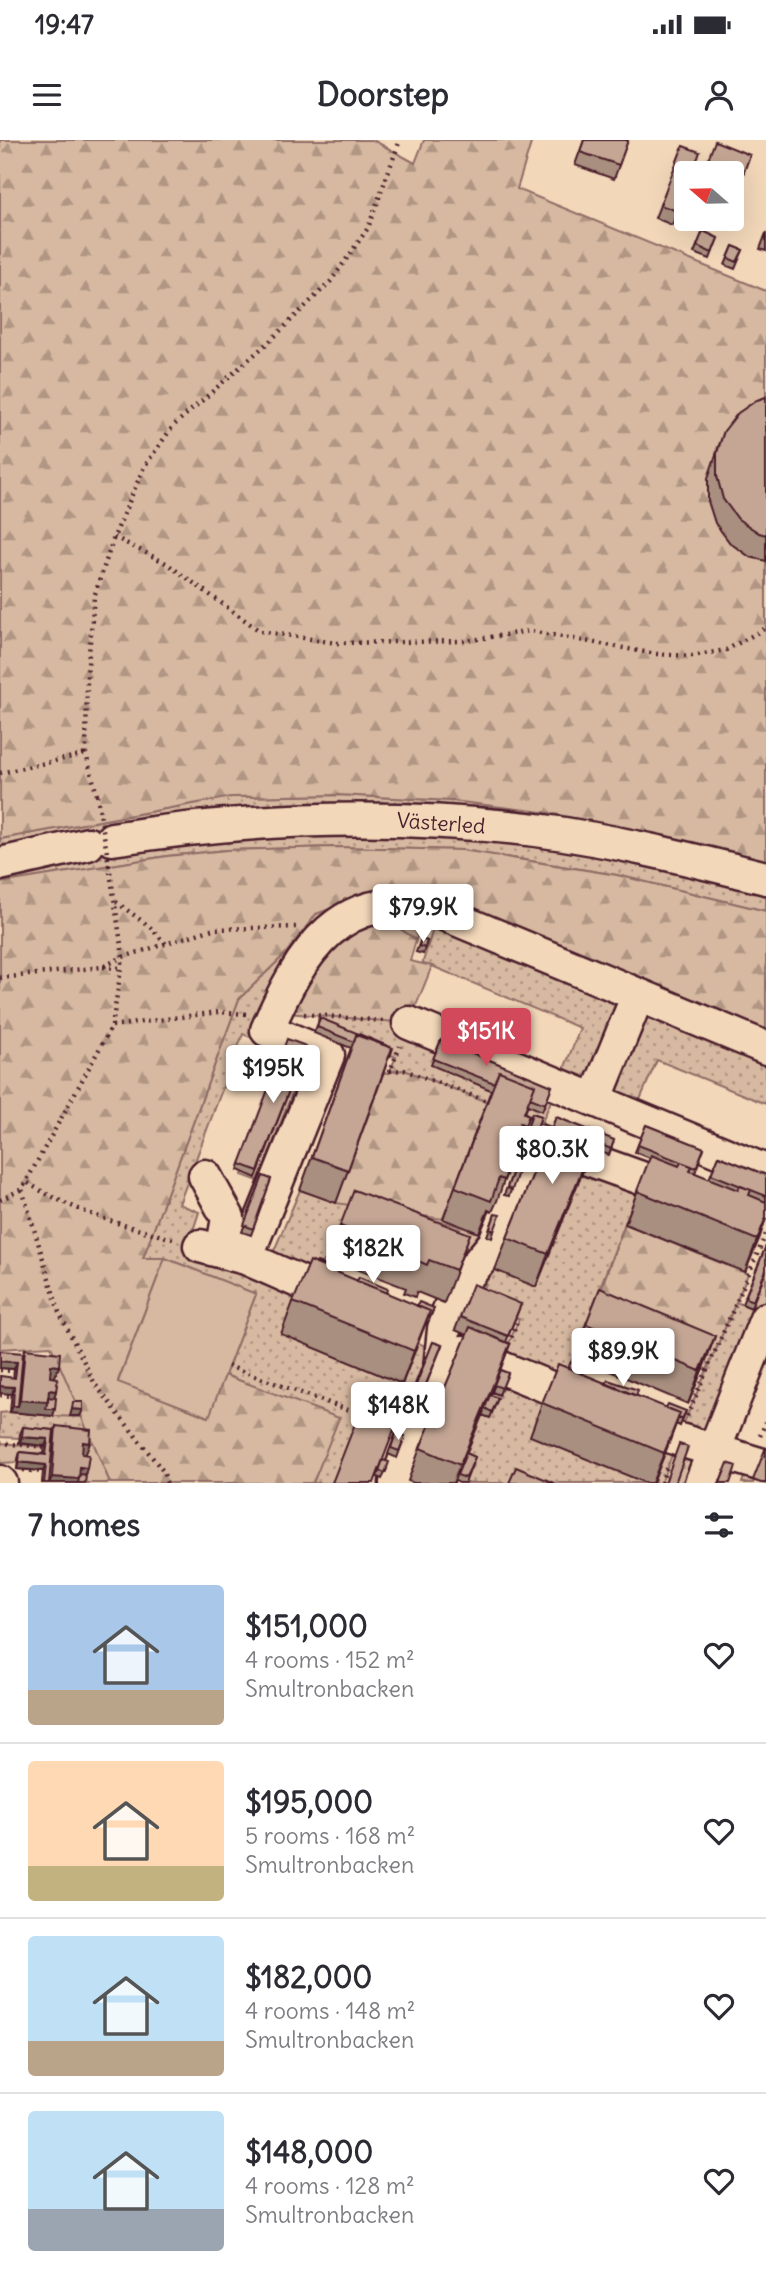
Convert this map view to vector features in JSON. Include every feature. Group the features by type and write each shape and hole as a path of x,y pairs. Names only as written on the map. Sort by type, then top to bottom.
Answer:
{"street":[{"name":"Västerled","path":"0,864 103,849 235,823 395,819 552,833 668,854 766,877"},
{"path":"223,1252 328,1055 267,1030 307,952 333,925 381,907 410,906 432,910 766,1048"},
{"path":"423,942 432,910"},
{"path":"595,1100 638,995"},
{"path":"409,1023 766,1171"},
{"path":"396,1483 440,1368 445,1320 458,1287 494,1244 538,1141 643,1177 706,1203"},
{"path":"205,1176 228,1218 223,1252"},
{"path":"223,1252 366,1311"},
{"path":"701,1483 766,1319"},
{"path":"410,1330 677,1439 766,1466"}],"path":[{"path":"0,1200 28,1183 112,1026 123,957 115,902 103,849 97,795 86,754 87,676 94,597 114,537 144,467 173,426 271,340 331,281 368,229 400,140"},
{"path":"114,537 166,563 260,631 336,643 465,641 530,631 656,653 692,656 726,650 766,628"},
{"path":"0,773 86,754"},
{"path":"115,902 166,944"},
{"path":"102,967 123,957 214,929 333,925"},
{"path":"0,978 102,967 121,968"},
{"path":"112,1026 219,1012 409,1023 390,1071"},
{"path":"378,1074 404,1070 498,1106"},
{"path":"28,1183 74,1208 122,1225 223,1252"},
{"path":"22,1189 59,1312 95,1384 163,1471 167,1483"},
{"path":"661,1483 677,1439 766,1234"},
{"path":"228,1366 371,1419"},
{"path":"0,1370 14,1371"},
{"path":"0,1395 12,1396"},
{"path":"0,1443 45,1447"}],"green space":[{"path":"0,140 373,140 415,163 424,140 532,140 517,189 766,291 766,861 550,813 453,801 338,795 231,797 0,839"},
{"path":"338,795 453,801 550,813 766,861 766,911 617,875 462,850 335,847 227,850 167,856 0,883 0,839 231,797"},
{"path":"335,847 462,850 617,875 766,911 766,1033 355,899 316,914 286,953 239,999 143,1258 165,1258 118,1381 208,1417 225,1375 339,1418 313,1483 110,1483 51,1346 0,1349 0,883 167,856 227,850"},
{"path":"395,893 468,914 766,1033 766,1104 657,1060 633,1116 558,1085 580,1028 432,966 422,965 438,912 425,909 416,940 372,909 331,928 302,960 280,1000 262,1042 243,1034 179,1204 199,1212 189,1243 267,1267 300,1190 435,1220 479,1233 458,1267 343,1223 328,1258 315,1269 307,1285 302,1283 282,1334 402,1384 418,1343 431,1348 397,1428 414,1435 410,1446 355,1425 333,1483 313,1483 338,1418 225,1375 256,1294 165,1258 143,1258 239,999 286,953 316,914 355,899"},
{"path":"372,909 416,940 410,961 432,966 409,1023 275,1012 283,994"},
{"path":"318,1015 409,1023 542,1111 550,1093 554,1094 542,1122 404,1070 390,1071 396,1057 318,1025"},
{"path":"303,1053 307,1054 260,1177 271,1181 261,1182 242,1175 243,1172 256,1177"},
{"path":"404,1070 487,1102 443,1219 336,1203 381,1081 378,1074"},
{"path":"585,1166 643,1177 565,1377 646,1483 465,1483 472,1464 464,1460 482,1415 490,1418 495,1405 487,1402 492,1392 500,1395 499,1367 519,1319 469,1298 480,1298 496,1257"},
{"path":"625,1224 748,1274 707,1370 589,1321"},
{"path":"165,1258 256,1294 209,1417 118,1382"},
{"path":"766,1271 766,1361 714,1449 766,1466 753,1483 742,1483 744,1477 726,1470 720,1483 675,1483 685,1454 674,1450 661,1483 653,1483 668,1446 677,1439 736,1302 751,1308"},
{"path":"55,1366 60,1366 82,1417 53,1416 47,1379"},
{"path":"0,1413 82,1417 93,1442 21,1434 20,1438 0,1437"},
{"path":"93,1442 110,1483 84,1483 78,1455 87,1443"},
{"path":"0,1443 45,1447 44,1461 0,1463"}],"building":[{"path":"584,140 628,140 619,165 580,152"},
{"path":"715,141 750,155 744,172 744,161 708,161"},
{"path":"683,146 700,152 697,161 677,161"},
{"path":"674,169 674,210 660,205"},
{"path":"703,231 718,238 712,253 697,246"},
{"path":"733,246 743,250 737,262 728,258"},
{"path":"766,397 766,535 738,519 723,499 717,476 717,453 724,431 738,413"},
{"path":"421,939 427,941 425,948 419,946"},
{"path":"320,1018 393,1048 390,1057 392,1048 356,1035 354,1042 317,1027"},
{"path":"356,1035 392,1048 348,1170 312,1157"},
{"path":"287,1039 306,1046 258,1171 240,1164"},
{"path":"441,1040 552,1086 545,1104 530,1098 535,1085 499,1071 494,1083 433,1059"},
{"path":"499,1071 535,1085 524,1113 529,1115 525,1125 520,1123 503,1167 508,1169 504,1180 499,1178 491,1201 455,1187"},
{"path":"532,1113 541,1116 536,1131 527,1129"},
{"path":"556,1117 597,1133 548,1254 507,1238"},
{"path":"646,1125 704,1148 696,1168 638,1145"},
{"path":"597,1133 614,1140 611,1149 594,1142"},
{"path":"651,1155 679,1166 681,1162 692,1166 690,1171 738,1190 740,1186 751,1190 749,1195 766,1202 766,1217 757,1240 637,1191"},
{"path":"719,1156 766,1175 766,1196 711,1174"},
{"path":"518,1158 522,1160 512,1190 507,1188"},
{"path":"263,1176 271,1179 253,1229 244,1225"},
{"path":"354,1190 470,1234 456,1270 429,1260 427,1265 416,1260 418,1256 340,1226"},
{"path":"495,1214 500,1215 494,1231 490,1229"},
{"path":"766,1246 766,1270 753,1301 745,1298"},
{"path":"310,1261 430,1311 414,1351 293,1302"},
{"path":"317,1262 332,1268 331,1270 316,1264"},
{"path":"359,1277 388,1289 387,1293 357,1281"},
{"path":"473,1284 521,1304 508,1336 460,1317"},
{"path":"600,1288 715,1336 700,1371 586,1324"},
{"path":"419,1302 434,1308 430,1317 430,1311 417,1306"},
{"path":"470,1327 510,1344 460,1465 420,1448"},
{"path":"433,1342 442,1345 420,1399 412,1395"},
{"path":"25,1349 60,1353 59,1366 51,1365 50,1377 58,1378 56,1391 49,1390 48,1402 20,1400"},
{"path":"0,1351 23,1353 18,1406 13,1406 14,1387 0,1386 0,1376 15,1378 17,1362 0,1361"},
{"path":"571,1362 585,1368 582,1374 568,1368"},
{"path":"558,1364 680,1413 664,1453 542,1403"},
{"path":"500,1370 508,1373 502,1388 494,1385"},
{"path":"608,1380 638,1390 636,1396 606,1384"},
{"path":"367,1393 403,1406 374,1483 332,1483"},
{"path":"490,1395 498,1398 492,1412 485,1408"},
{"path":"48,1397 56,1398 55,1409 46,1409"},
{"path":"73,1402 83,1402 83,1410 72,1409"},
{"path":"668,1404 686,1411 682,1419 678,1418 680,1413 666,1408"},
{"path":"56,1426 91,1430 90,1443 83,1442 82,1454 89,1455 87,1468 80,1467 79,1479 52,1477"},
{"path":"23,1427 54,1430 49,1483 44,1483 46,1465 19,1462 20,1452 46,1455 48,1439 22,1437"},
{"path":"396,1433 405,1436 399,1451 391,1448"},
{"path":"679,1444 688,1447 675,1483 665,1483"},
{"path":"766,1447 766,1483 761,1483 753,1480"},
{"path":"466,1453 475,1457 466,1478 457,1475"},
{"path":"383,1460 389,1462 385,1473 379,1471"},
{"path":"728,1463 736,1466 730,1483 720,1483"},
{"path":"516,1467 554,1483 509,1483"},
{"path":"80,1474 86,1475 85,1483 78,1483"}]}
